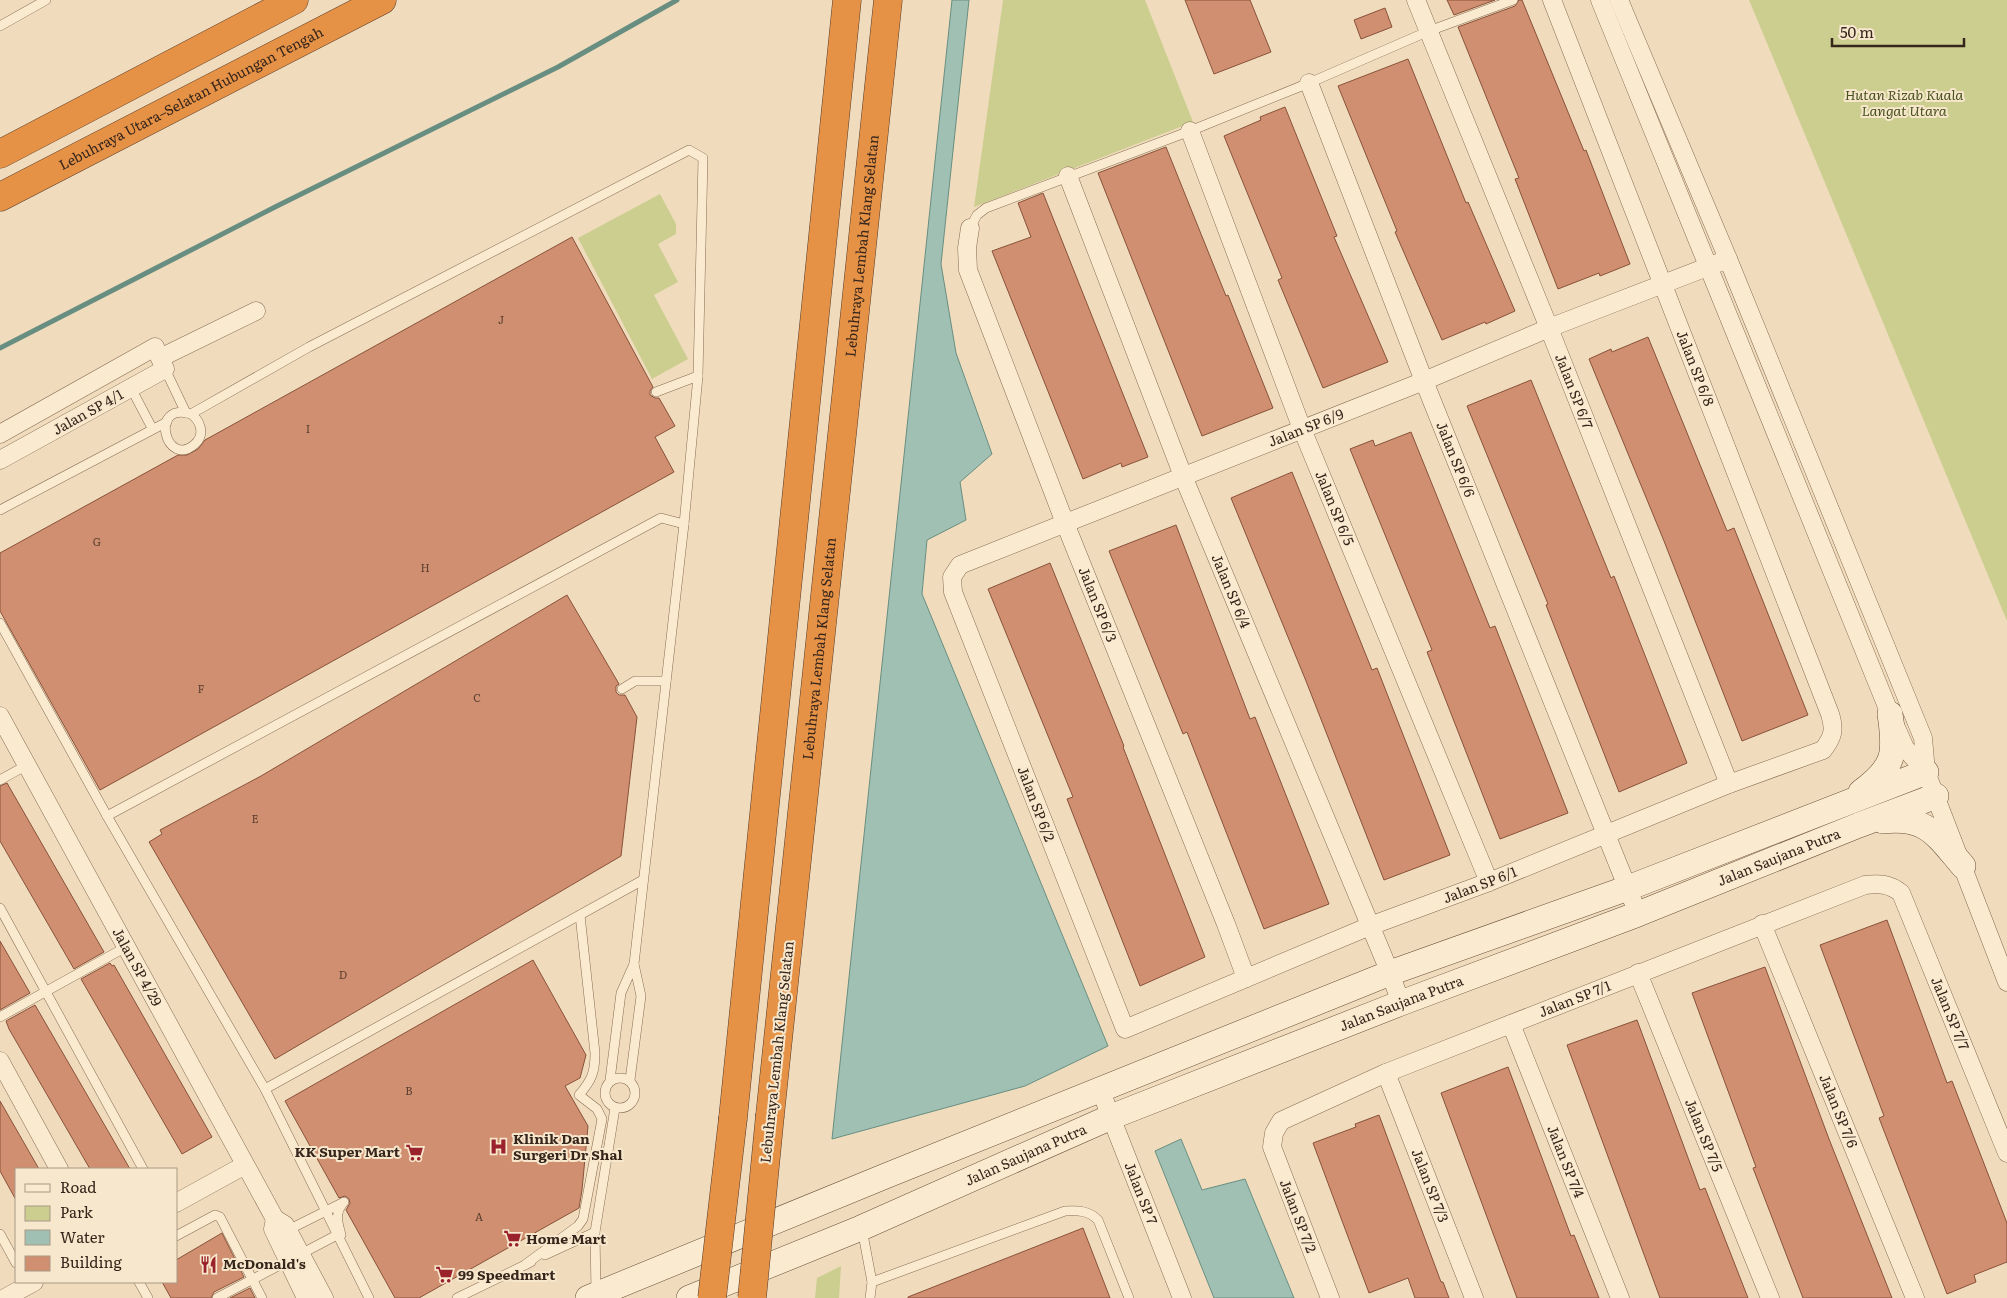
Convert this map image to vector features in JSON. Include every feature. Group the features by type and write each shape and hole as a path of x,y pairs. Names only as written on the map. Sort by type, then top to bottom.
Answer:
{"highway":[{"path":"0,154 294,0"},
{"name":"Lebuhraya Utara–Selatan Hubungan Tengah","path":"0,198 382,0"},
{"path":"712,1298 733,1118 847,0"},
{"name":"Lebuhraya Lembah Klang Selatan","path":"752,1298 888,0"}],"main road":[{"path":"1849,800 1878,780 1891,761 1894,742 1890,714"},
{"name":"Jalan Saujana Putra","path":"592,1296 1390,973 1628,888 1849,800 1926,772"},
{"name":"Jalan Saujana Putra","path":"689,1298 861,1228 1111,1117 1401,1003 1638,914 1859,824 1936,796"},
{"path":"1859,824 1896,820 1920,822 1937,835 1963,866"}],"street":[{"name":"Jalan SP 6/7","path":"1416,0 1549,328 1729,784"},
{"name":"Jalan SP 6/8","path":"1552,0 1830,714 1834,728 1832,737"},
{"path":"1600,0 1890,714 1905,748 1926,772"},
{"path":"1619,0 1728,260 1923,738 1926,772 2007,982"},
{"name":"Jalan SP 6/6","path":"1309,83 1424,381 1638,914"},
{"name":"Jalan SP 6/5","path":"1190,131 1302,429 1489,882"},
{"name":"Jalan SP 6/4","path":"1068,176 1183,476 1401,1003"},
{"name":"Jalan SP 6/3","path":"970,228 967,248 968,270 1246,978"},
{"name":"Jalan SP 6/9","path":"952,577 960,565 1424,381 1549,328 1728,260"},
{"name":"Jalan SP 4/1","path":"0,460 131,388 163,363 256,311"},
{"name":"Jalan SP 4/1","path":"0,434 155,347 163,363"},
{"name":"Jalan SP 6/2","path":"952,577 953,592 1125,1030"},
{"name":"Jalan SP 4/29","path":"0,716 280,1228 294,1257"},
{"name":"Jalan SP 6/1","path":"1125,1030 1370,926 1489,882 1729,784 1823,750 1832,737"},
{"name":"Jalan SP 7/1","path":"1274,1133 1281,1121 1386,1073 1866,884 1884,884"},
{"name":"Jalan SP 7/7","path":"1884,884 1893,886 1901,893 2007,1153"},
{"name":"Jalan SP 7/6","path":"1762,924 1915,1298"},
{"name":"Jalan SP 7/5","path":"1638,973 1770,1298"},
{"name":"Jalan SP 7/4","path":"1511,1024 1620,1298"},
{"path":"0,1061 58,1168"},
{"name":"Jalan SP 7/3","path":"1386,1073 1474,1298"},
{"name":"Jalan SP 7","path":"1100,1089 1182,1298"},
{"name":"Jalan SP 7/2","path":"1274,1133 1272,1147 1330,1298"},
{"path":"178,1202 245,1165"},
{"path":"294,1257 306,1298"},
{"path":"294,1257 324,1298"},
{"path":"5,1298 30,1283"}],"lane":[{"path":"0,26 46,0"},
{"path":"970,228 977,215 986,208 1190,131 1309,83 1429,31 1513,0"},
{"path":"0,510 166,422 174,414 188,413 310,347 689,150 703,158 698,376 684,524 634,964 621,993 610,1080 605,1088 605,1098 615,1108 626,1107 633,1100 635,1090 630,1080 641,996 634,964"},
{"path":"163,363 188,413 199,422 200,433 196,443 185,449 174,447 165,434 166,422"},
{"path":"656,392 698,376"},
{"path":"131,388 152,428"},
{"path":"107,816 661,518 684,524"},
{"path":"0,623 107,816 265,1089 369,1298"},
{"path":"622,689 636,682 666,681"},
{"path":"0,780 27,765"},
{"path":"265,1089 643,880"},
{"path":"0,908 141,1168"},
{"path":"526,1264 578,1226 583,1219 602,1119 598,1109 579,1095 588,1085 595,1070 595,1053 580,915"},
{"path":"0,1017 126,948"},
{"path":"610,1080 620,1077 630,1080"},
{"path":"592,1296 595,1232 615,1108"},
{"path":"280,1228 344,1202 338,1210 337,1216 344,1248"},
{"path":"872,1282 1066,1211 1077,1210 1092,1214 1098,1220 1129,1298"},
{"path":"178,1235 215,1215 220,1216 262,1298"},
{"path":"861,1228 872,1282 870,1298"},
{"path":"457,1298 595,1232"},
{"path":"0,1234 15,1261"},
{"path":"218,1298 337,1235"},
{"path":"140,1283 148,1298"}],"green space":[{"path":"1003,0 1145,0 1193,122 974,207"},
{"name":"Hutan Rizab Kuala Langat Utara","path":"1749,0 2007,0 2007,621"},
{"path":"660,194 676,224 676,234 658,244 678,282 654,295 688,359 652,379 578,238"},
{"path":"841,1266 839,1298 815,1298 817,1278"}],"water":[{"path":"952,0 969,0 941,264 956,353 992,454 960,482 966,520 927,540 922,594 1108,1046 1025,1086 832,1139"},
{"path":"1181,1139 1202,1190 1245,1179 1294,1298 1214,1298 1155,1151"}],"building":[{"path":"1185,0 1250,0 1271,52 1214,74"},
{"path":"1447,0 1495,0 1454,15"},
{"path":"1519,0 1522,0 1584,151 1586,150 1630,264 1600,276 1599,273 1558,289 1515,179 1519,178 1458,27 1515,6"},
{"path":"1385,8 1392,27 1361,39 1354,20"},
{"path":"1408,59 1466,203 1468,202 1515,311 1442,340 1395,232 1397,231 1338,86"},
{"path":"1285,107 1337,236 1334,237 1388,362 1323,388 1278,280 1282,278 1224,136 1261,120 1260,117"},
{"path":"1166,147 1273,408 1202,436 1098,173"},
{"path":"1043,193 1148,457 1122,467 1121,463 1083,479 992,251 1031,237 1018,203"},
{"path":"572,237 653,387 650,395 659,398 675,426 655,437 674,472 100,790 0,611 0,553 178,455 187,455 198,449 205,440"},
{"path":"1648,337 1727,531 1734,528 1808,715 1742,741 1664,541 1589,359 1611,349 1612,352"},
{"path":"1531,380 1611,578 1614,576 1687,763 1619,792 1546,605 1548,604 1467,406"},
{"path":"1411,432 1490,628 1495,626 1568,813 1500,839 1427,652 1432,650 1350,449 1373,440 1375,446"},
{"path":"1292,472 1372,670 1377,668 1450,855 1384,880 1306,681 1231,498"},
{"path":"1176,525 1250,719 1255,717 1329,904 1264,929 1187,732 1183,734 1109,551"},
{"path":"1050,563 1124,746 1205,957 1140,986 1067,799 1073,797 988,589"},
{"path":"567,595 619,684 616,686 616,692 619,695 625,695 637,717 621,856 275,1059 149,842 162,834 160,830 261,776"},
{"path":"7,783 104,952 74,969 0,841 0,786"},
{"path":"1887,920 1947,1083 1952,1081 2007,1223 2007,1262 1974,1275 1976,1282 1947,1294 1879,1118 1884,1116 1820,945"},
{"path":"0,941 30,993 0,1010"},
{"path":"533,960 586,1055 580,1078 565,1086 588,1126 579,1208 419,1298 395,1298 346,1210 350,1203 349,1199 345,1196 339,1198 285,1101"},
{"path":"110,963 112,966 114,965 212,1137 182,1154 81,979"},
{"path":"1765,967 1829,1139 1892,1298 1803,1298 1753,1168 1756,1167 1692,993"},
{"path":"35,1005 129,1168 89,1168 6,1021"},
{"path":"1637,1020 1700,1190 1705,1188 1748,1298 1660,1298 1567,1045"},
{"path":"1508,1067 1571,1236 1574,1235 1599,1298 1517,1298 1441,1093"},
{"path":"0,1101 38,1168 15,1168 15,1198 0,1171"},
{"path":"1379,1115 1441,1282 1443,1282 1449,1298 1415,1298 1408,1278 1369,1293 1313,1143 1356,1127 1355,1124"},
{"path":"1083,1228 1110,1298 908,1298 908,1297"},
{"name":"McDonald's","path":"222,1233 244,1277 214,1292 211,1298 171,1298 163,1283 178,1283 178,1259"},
{"path":"250,1288 255,1298 230,1298"}],"waterway":[{"path":"0,348 277,206 558,67 677,0"}],"place":[{"name":"Klinik Dan Surgeri Dr Shal","path":"499,1147"},
{"name":"KK Super Mart","path":"414,1152"},
{"name":"Home Mart","path":"512,1239"},
{"name":"McDonald's","path":"209,1264"},
{"name":"99 Speedmart","path":"444,1275"}]}
